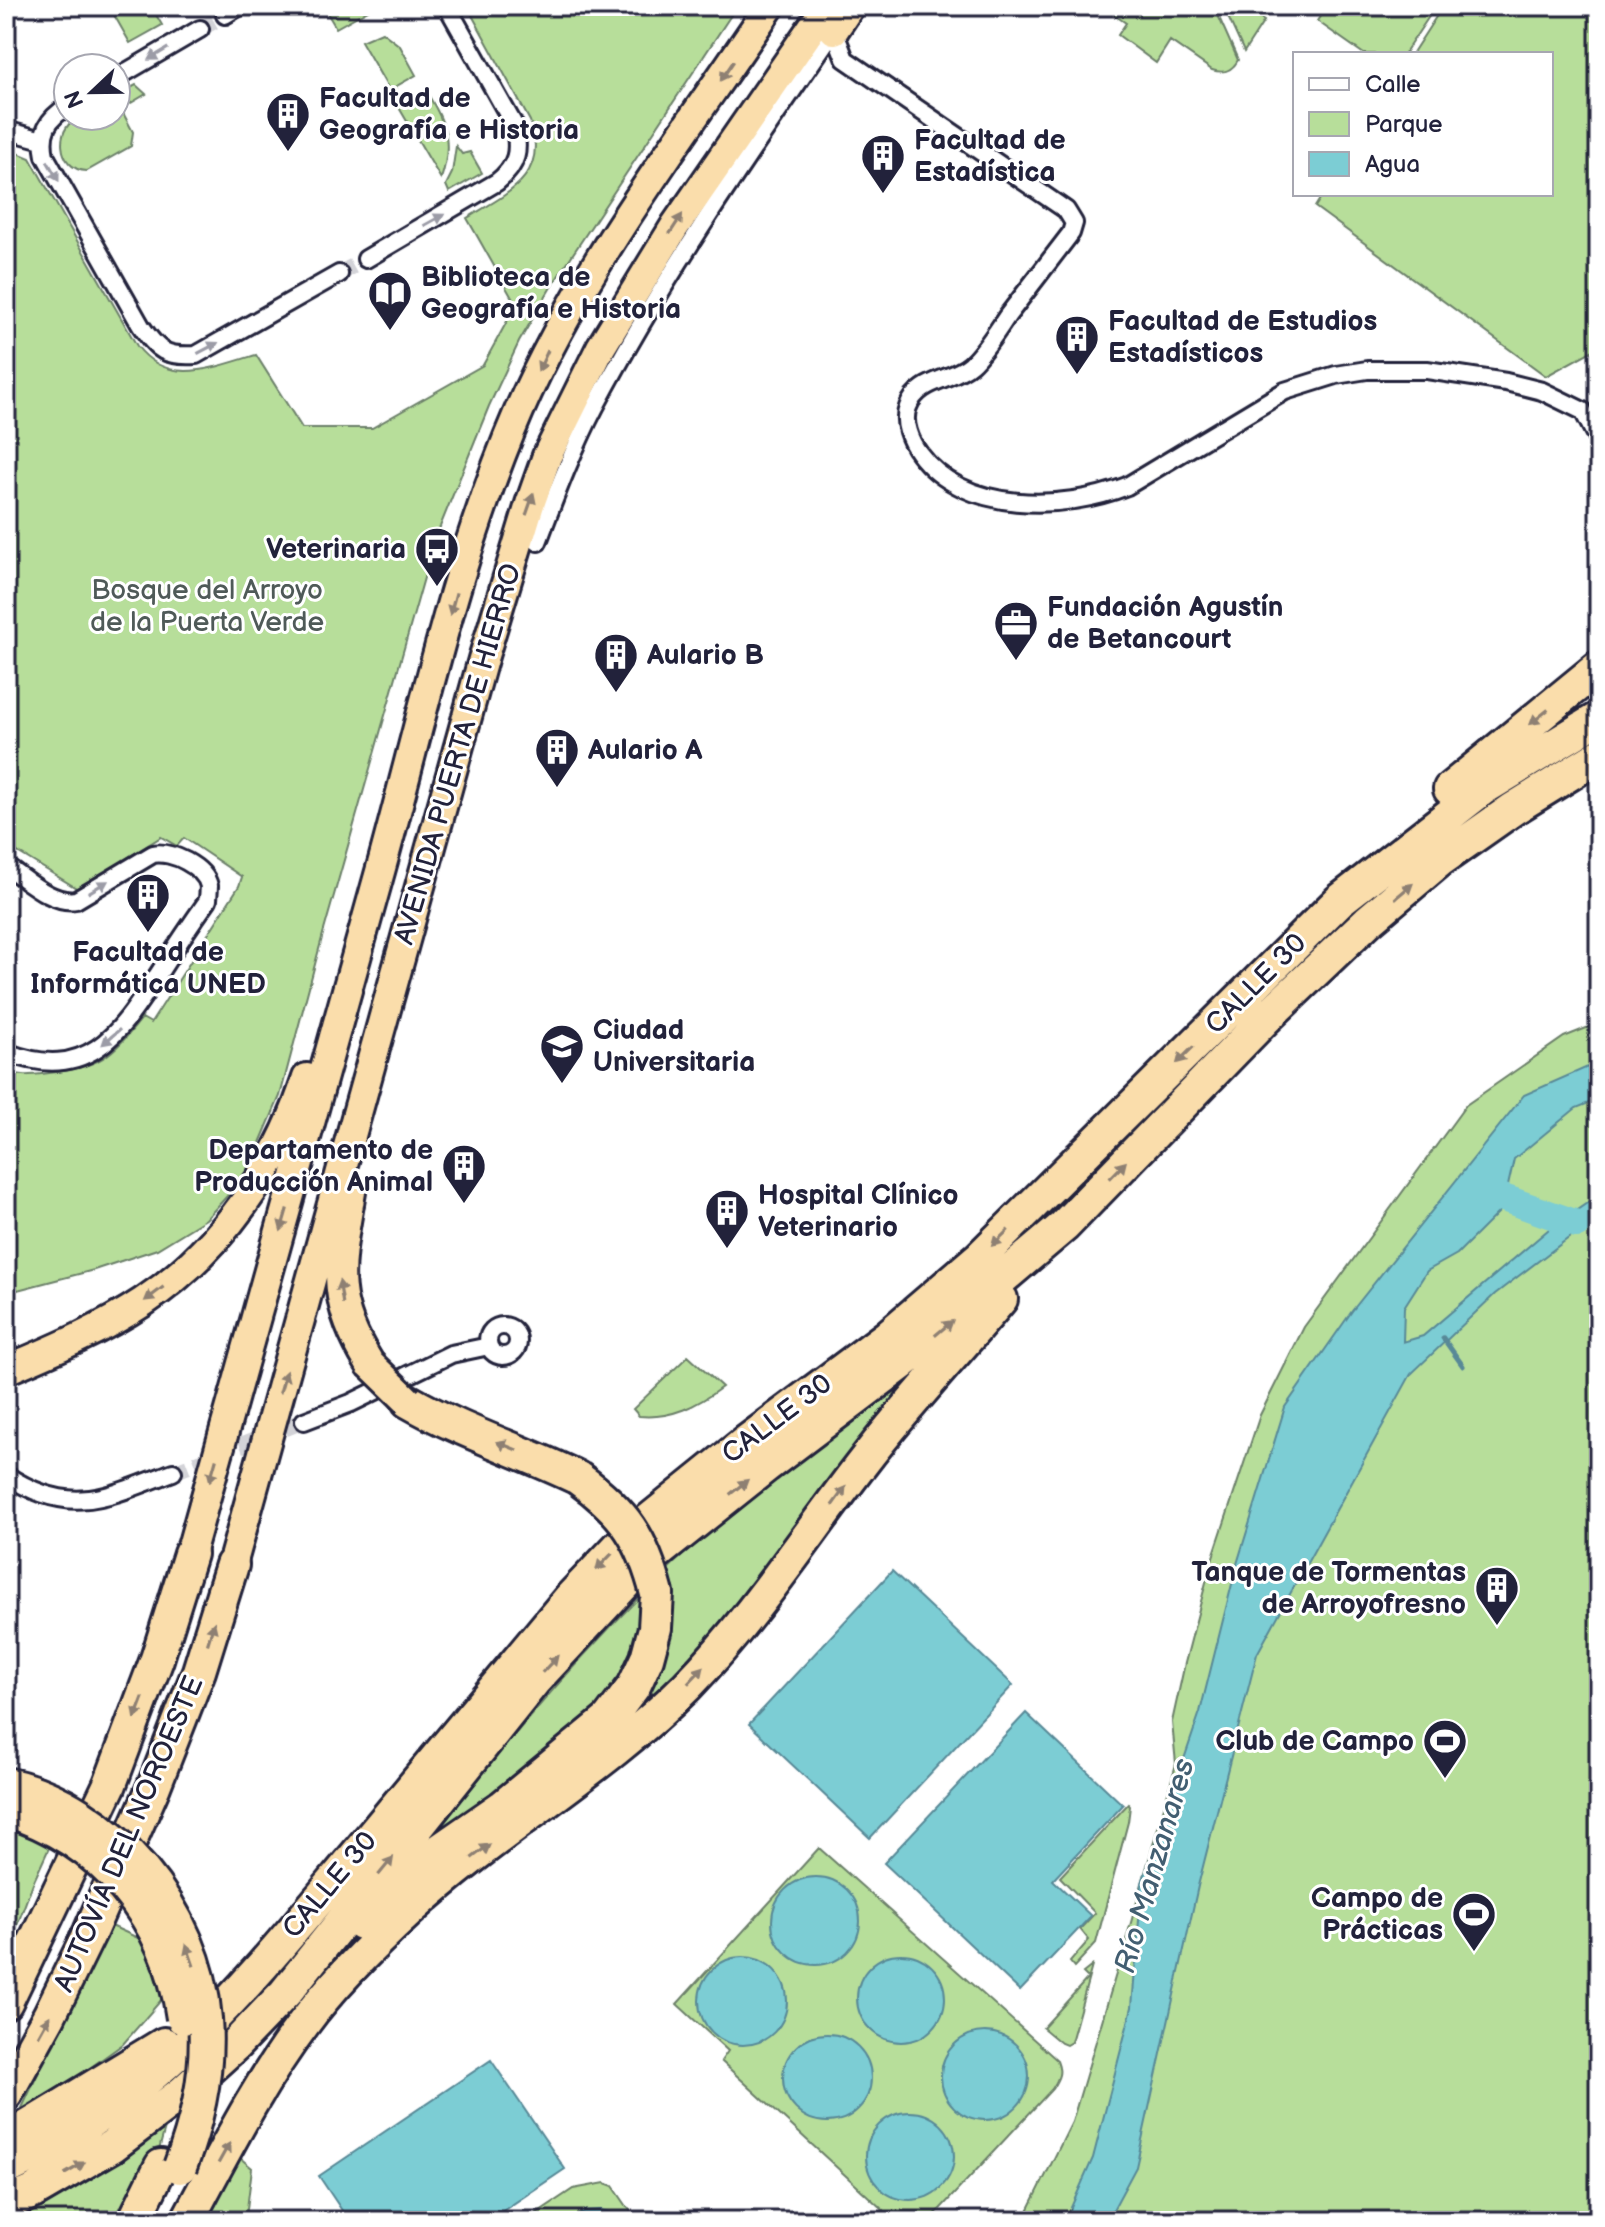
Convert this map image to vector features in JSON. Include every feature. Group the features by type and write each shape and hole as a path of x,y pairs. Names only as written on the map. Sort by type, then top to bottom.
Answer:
{"highway":[{"name":"AVENIDA PUERTA DE HIERRO","path":"190,1554 486,490 521,408 574,301 770,6"},
{"path":"830,18 850,6"},
{"name":"AVENIDA PUERTA DE HIERRO","path":"232,1565 483,659 547,456 601,347 675,226 830,18"},
{"path":"483,659 515,617 538,542"},
{"path":"1339,901 1368,854 1599,667"},
{"name":"CALLE 30","path":"6,2169 128,2096 164,2068 236,1996 570,1598 627,1538 746,1442 888,1336 979,1258 1339,901 1484,788 1599,718"},
{"name":"CALLE 30","path":"6,2204 33,2192 124,2137 235,2045 285,1993 535,1680 642,1565 901,1364 1064,1226 1264,1020 1368,921 1439,861 1513,809 1599,756"},
{"path":"6,1370 91,1332 143,1302 188,1266 239,1210 270,1163 297,1107 355,910 364,887 387,848"},
{"path":"1264,1020 1330,977 1388,928"},
{"path":"285,1993 440,1850 502,1807 609,1719 634,1686 647,1658 655,1628 657,1594 648,1559 635,1535 602,1495 578,1478 443,1420 408,1401 370,1364 352,1336 338,1281 376,1045"},
{"path":"187,2221 272,2069 326,1994 410,1909 466,1862 640,1730 686,1686 726,1643 794,1559 865,1460 1064,1226"},
{"name":"AUTOVÍA DEL NOROESTE","path":"6,2002 110,1784 157,1659 190,1554"},
{"name":"AUTOVÍA DEL NOROESTE","path":"6,2094 90,1932 154,1786 199,1671 232,1565"},
{"path":"6,2150 72,2112 164,2044 219,1986 542,1613 570,1598"},
{"path":"6,1784 21,1787 70,1809 119,1845 158,1891 193,1959 205,2019 201,2103 170,2167 134,2221"},
{"path":"6,1810 31,1817 62,1833 94,1856 126,1886 163,1946 180,2004 184,2060 170,2167 154,2221"},
{"path":"6,2140 164,2044"}],"street":[{"path":"225,15 240,6"},
{"path":"366,259 497,182 513,164 519,144 514,125 447,6"},
{"path":"830,18 845,59"},
{"name":"AVENIDA PUERTA DE HIERRO","path":"538,542 567,465 621,360 694,239 809,65 830,18"},
{"path":"132,69 200,29"},
{"path":"809,65 829,59 845,59 1066,210 1074,223 1071,233 972,363 919,391 908,407 906,420 914,447 925,462 959,484 993,498 1044,503 1103,495 1127,486 1285,391 1336,375 1367,370 1427,370 1542,391 1583,411 1599,442"},
{"path":"52,117 42,140 45,156 141,326 161,351 177,356 196,355 339,274"},
{"path":"6,130 42,140"},
{"path":"6,866 49,895 68,901 76,900 153,854 163,852 202,873 209,887 208,900 135,1010 108,1041 86,1055 68,1061 24,1059 6,1052"},
{"path":"304,1421 339,1408 451,1354 489,1346"},
{"path":"6,1475 36,1493 62,1500 86,1500 117,1493 173,1472"}],"green space":[{"path":"109,6 151,6 162,25 130,43"},
{"path":"323,6 375,6 336,28"},
{"name":"Bosque del Arroyo de la Puerta Verde","path":"467,6 737,6 551,287 519,342 489,406 435,539 280,1096 251,1164 206,1219 157,1249 94,1270 6,1293 6,1072 38,1074 93,1063 112,1052 142,1018 151,1023 242,877 184,838 177,846 161,837 78,889 6,845 6,148 30,158 137,346 150,359 163,367 193,371 256,355 302,428 372,428 483,365 516,305 467,218 521,181 534,156 535,140 530,121"},
{"path":"1101,6 1176,6 1189,15 1196,6 1214,6 1238,60 1227,71 1212,70 1170,41 1156,63 1118,35 1126,23"},
{"path":"1223,6 1241,6 1264,21 1244,52"},
{"path":"1327,6 1436,6 1405,52 1361,52 1317,21"},
{"path":"1443,6 1599,6 1599,347 1546,376 1315,207 1322,196 1553,196 1553,52 1413,52"},
{"path":"382,32 400,46 416,75 395,87 396,90 391,93 361,41"},
{"path":"136,85 146,94 132,102 132,87"},
{"path":"427,93 446,134 447,155 441,179 398,106"},
{"path":"65,132 133,132 131,146 87,171 69,163 62,146"},
{"path":"456,146 462,154 470,152 482,173 449,192 446,185 452,173"},
{"path":"1599,1023 1599,2221 1023,2221 1072,2122 1124,1947 1176,1764 1172,1722 1185,1663 1211,1563 1260,1415 1304,1327 1466,1105 1564,1037"},
{"path":"688,1356 722,1387 683,1410 639,1416 633,1409"},
{"path":"905,1379 840,1473 710,1646 594,1743 438,1831 544,1699 660,1576 763,1484"},
{"path":"1128,1804 1128,1822 1096,1943 1074,1967 1070,1962 1089,1940 1080,1929 1095,1913 1060,1877"},
{"path":"6,1821 49,1848 6,1955"},
{"path":"819,1848 1059,2064 1059,2075 1052,2089 929,2221 895,2221 721,2061 728,2051 677,2004"},
{"path":"107,1924 158,1947 169,1991 123,2044 16,2121"},
{"path":"1092,1966 1071,2042 1066,2045 1043,2028 1088,1978 1083,1973"},
{"path":"166,2124 146,2198 131,2221 14,2221 46,2204"},
{"path":"233,2152 252,2168 248,2221 189,2221"},
{"path":"605,2183 613,2186 637,2221 525,2221 573,2189"}],"water":[{"path":"1599,1062 1599,1099 1576,1108 1514,1159 1503,1208 1457,1254 1427,1271 1404,1307 1403,1342 1423,1336 1549,1229 1599,1195 1599,1215 1495,1294 1411,1374 1257,1654 1198,1886 1136,2167 1107,2221 1065,2221 1093,2158 1132,2007 1142,1883 1200,1712 1237,1564 1285,1407 1352,1311 1524,1095"},
{"path":"892,1571 1013,1685 870,1838 749,1724"},
{"path":"1026,1713 1123,1805 1053,1880 1091,1916 1020,1991 884,1863"},
{"path":"816,1877 841,1884 853,1896 860,1921 853,1946 841,1958 816,1965 791,1958 779,1946 772,1921 779,1896 791,1884"},
{"path":"901,1954 926,1961 938,1973 945,1998 938,2023 926,2035 901,2042 876,2035 864,2023 857,1998 864,1973 876,1961"},
{"path":"743,1957 768,1964 780,1976 787,2001 780,2026 768,2038 743,2045 718,2038 706,2026 699,2001 706,1976 718,1964"},
{"path":"985,2032 1010,2039 1022,2051 1029,2076 1022,2101 1010,2113 985,2120 960,2113 948,2101 941,2076 948,2051 960,2039"},
{"path":"827,2034 852,2041 864,2053 871,2078 864,2103 852,2115 827,2122 802,2115 790,2103 783,2078 790,2053 802,2041"},
{"path":"491,2060 565,2169 488,2221 349,2221 319,2176"},
{"path":"910,2112 935,2119 947,2131 954,2156 947,2181 935,2193 910,2200 885,2193 873,2181 866,2156 873,2131 885,2119"},
{"path":"601,2210 627,2221 565,2221 584,2211"}],"waterway":[{"name":"Río Manzanares","path":"1472,1187 1577,1224"},
{"path":"1443,1338 1463,1366"}],"tunnel":[{"path":"200,29 225,15"},
{"path":"339,274 366,259"},
{"path":"173,1472 304,1421"}],"place":[{"name":"Facultad de Geografía e Historia","path":"288,153"},
{"name":"Facultad de Estadística","path":"883,195"},
{"name":"Biblioteca de Geografía e Historia","path":"390,332"},
{"name":"Facultad de Estudios Estadísticos","path":"1077,376"},
{"name":"Veterinaria","path":"437,588"},
{"name":"Fundación Agustín de Betancourt","path":"1016,662"},
{"name":"Aulario B","path":"616,694"},
{"name":"Aulario A","path":"557,789"},
{"name":"Facultad de Informática UNED","path":"148,934"},
{"name":"Ciudad Universitaria","path":"562,1085"},
{"name":"Departamento de Producción Animal","path":"464,1205"},
{"name":"Hospital Clínico Veterinario","path":"727,1250"},
{"name":"Tanque de Tormentas de Arroyofresno","path":"1497,1627"},
{"name":"Club de Campo","path":"1445,1780"},
{"name":"Campo de Prácticas","path":"1474,1953"}]}
